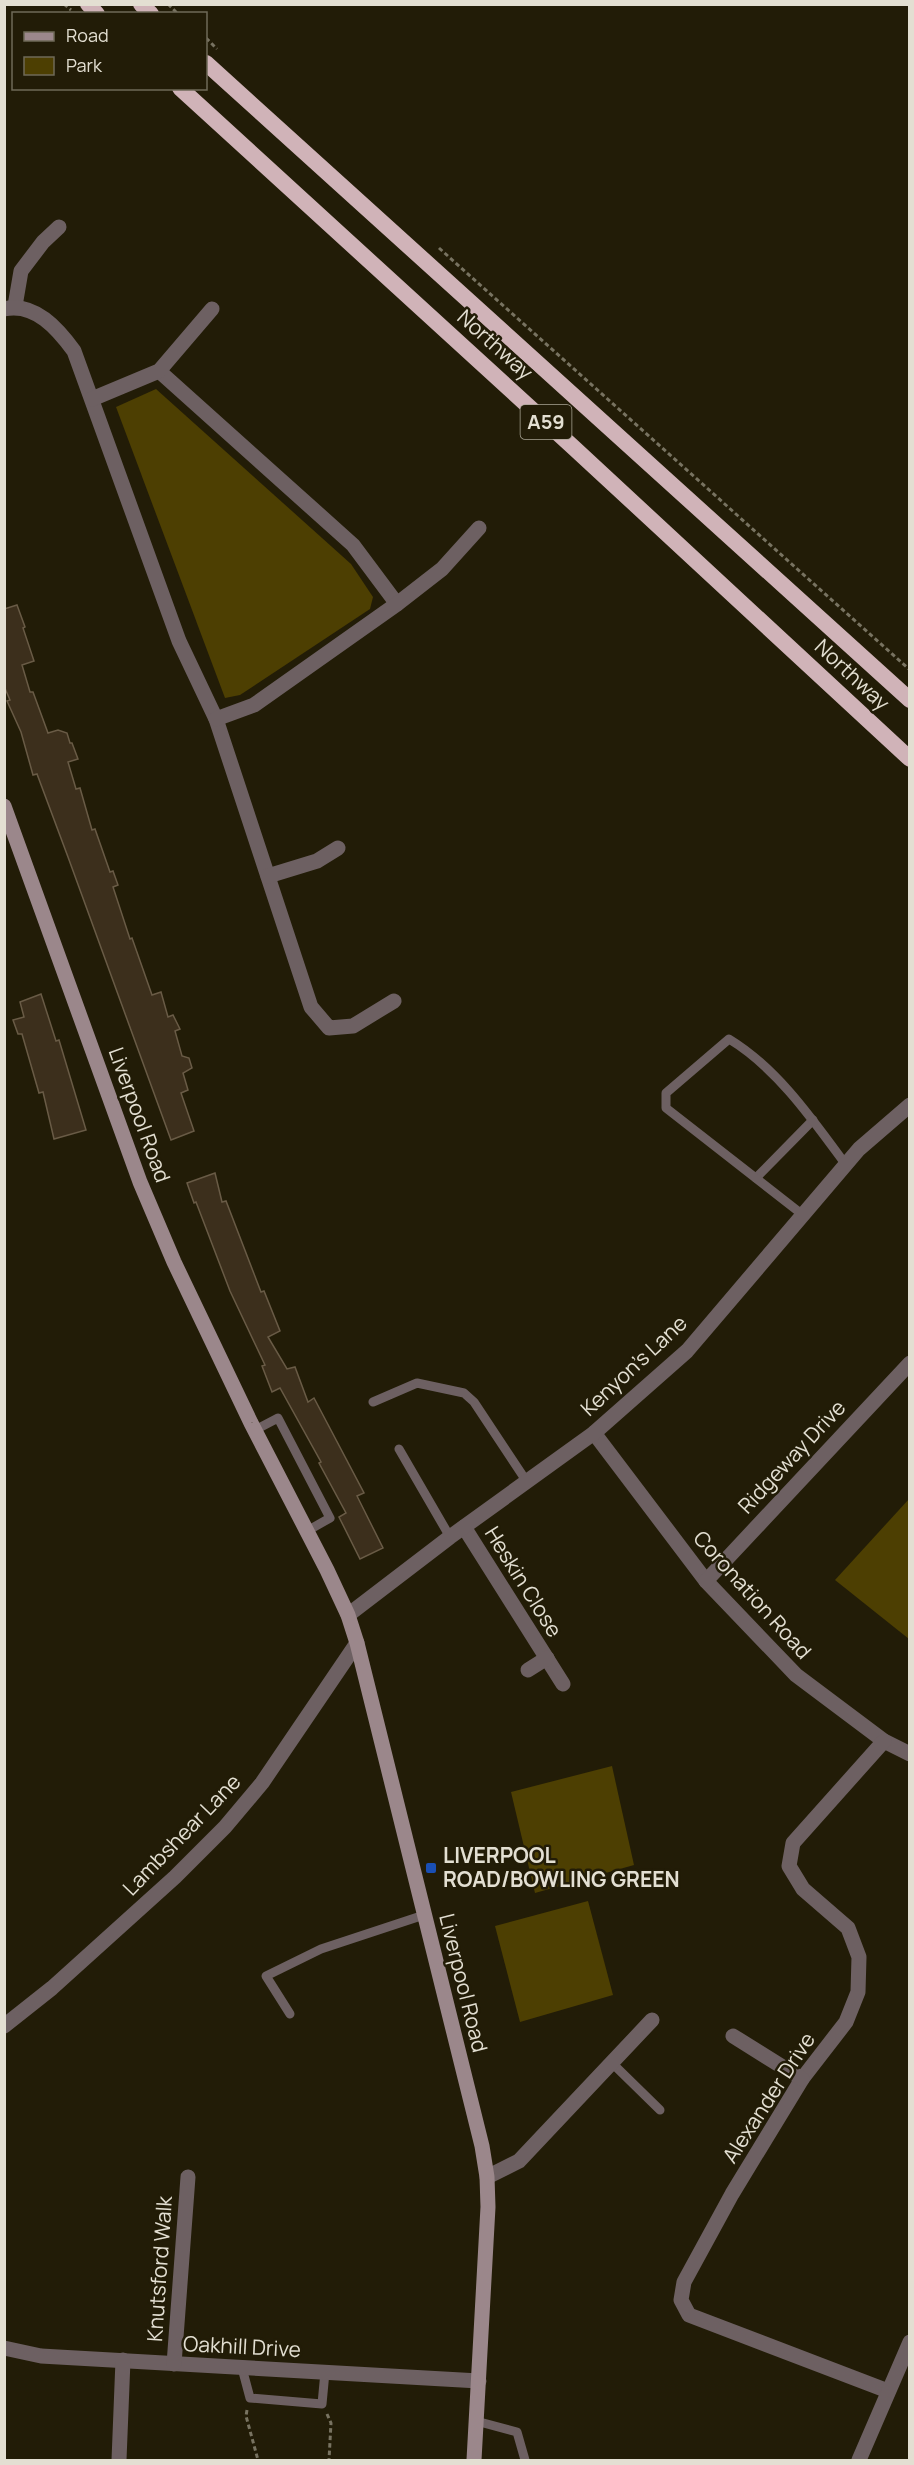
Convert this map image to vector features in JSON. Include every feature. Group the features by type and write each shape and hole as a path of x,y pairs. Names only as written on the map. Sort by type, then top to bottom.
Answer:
{"highway":[{"name":"Northway","path":"207,64 909,700"},
{"name":"Northway","path":"182,90 909,759"}],"main road":[{"name":"Liverpool Road","path":"4,806 140,1182 174,1262 348,1616 357,1643 482,2146 487,2176 488,2206 474,2460"}],"street":[{"path":"59,227 21,271 10,308 35,313 56,326 74,351 179,641 216,718 311,1007 329,1028 353,1026 394,1002"},
{"path":"92,399 159,371 212,309"},
{"path":"159,371 353,545 398,604"},
{"path":"216,718 254,705 398,604 442,569 479,528"},
{"path":"268,876 317,861 338,848"},
{"name":"Kenyon's Lane","path":"348,1616 450,1537 594,1433 687,1351 859,1149 909,1105"},
{"name":"Ridgeway Drive","path":"706,1581 909,1363"},
{"name":"Coronation Road","path":"594,1433 706,1581 796,1675 884,1741 909,1754"},
{"name":"Heskin Close","path":"464,1527 563,1684"},
{"name":"Lambshear Lane","path":"4,2026 52,1988 175,1877 225,1827 262,1783 357,1643"},
{"name":"Heskin Close","path":"528,1670 547,1658"},
{"name":"Alexander Drive","path":"884,1741 793,1843 789,1866 803,1889 848,1928 859,1957 858,1992 846,2022 802,2079 732,2194 684,2282 681,2300 689,2315 888,2391"},
{"path":"487,2176 519,2162 652,2020"},
{"path":"733,2036 802,2079"},
{"name":"Knutsford Walk","path":"174,2364 188,2177"},
{"path":"859,2460 909,2342"},
{"name":"Oakhill Drive","path":"4,2348 41,2356 479,2381"},
{"path":"119,2460 123,2360"}],"lane":[{"path":"803,1215 666,1107 666,1093 729,1039 742,1047 789,1091 846,1165"},
{"path":"756,1178 813,1120"},
{"path":"373,1402 417,1383 464,1393 474,1402 526,1482"},
{"path":"255,1430 278,1418 330,1518 307,1531"},
{"path":"399,1449 450,1537"},
{"path":"290,2014 266,1976 321,1949 424,1915"},
{"path":"612,2063 660,2110"},
{"path":"242,2368 250,2398 322,2404 325,2372"},
{"path":"476,2421 517,2432 525,2460"}],"path":[{"path":"207,39 222,53"},
{"path":"435,245 909,670"},
{"path":"250,2398 246,2416 258,2460"},
{"path":"322,2404 331,2423 329,2460"}],"green space":[{"path":"156,389 351,564 373,597 370,609 240,695 225,698 116,407"},
{"path":"909,1499 909,1639 835,1580"},
{"path":"612,1766 634,1865 535,1893 511,1792"},
{"path":"588,1901 613,1995 520,2022 495,1926"}],"building":[{"path":"17,605 34,661 22,665 30,692 33,692 48,733 58,730 67,733 72,743 78,759 68,762 76,789 80,788 92,830 95,829 110,872 113,871 118,885 113,887 130,939 132,938 152,995 161,992 168,1017 173,1015 180,1029 175,1031 182,1056 189,1058 192,1068 183,1073 188,1090 181,1093 194,1131 171,1140 37,774 33,775 21,732 7,701 10,700 4,686 4,609"},
{"path":"41,994 56,1041 59,1040 86,1130 54,1139 43,1092 39,1093 22,1034 18,1034 13,1020 24,1017 20,1002"},
{"path":"215,1173 222,1202 226,1201 261,1292 264,1291 280,1331 268,1337 287,1369 295,1367 308,1402 314,1398 364,1493 357,1496 383,1548 360,1559 339,1517 346,1513 319,1463 321,1462 280,1388 272,1392 262,1366 265,1365 230,1291 196,1202 194,1203 187,1183"}],"place":[{"name":"LIVERPOOL ROAD/BOWLING GREEN","path":"431,1868"}]}
